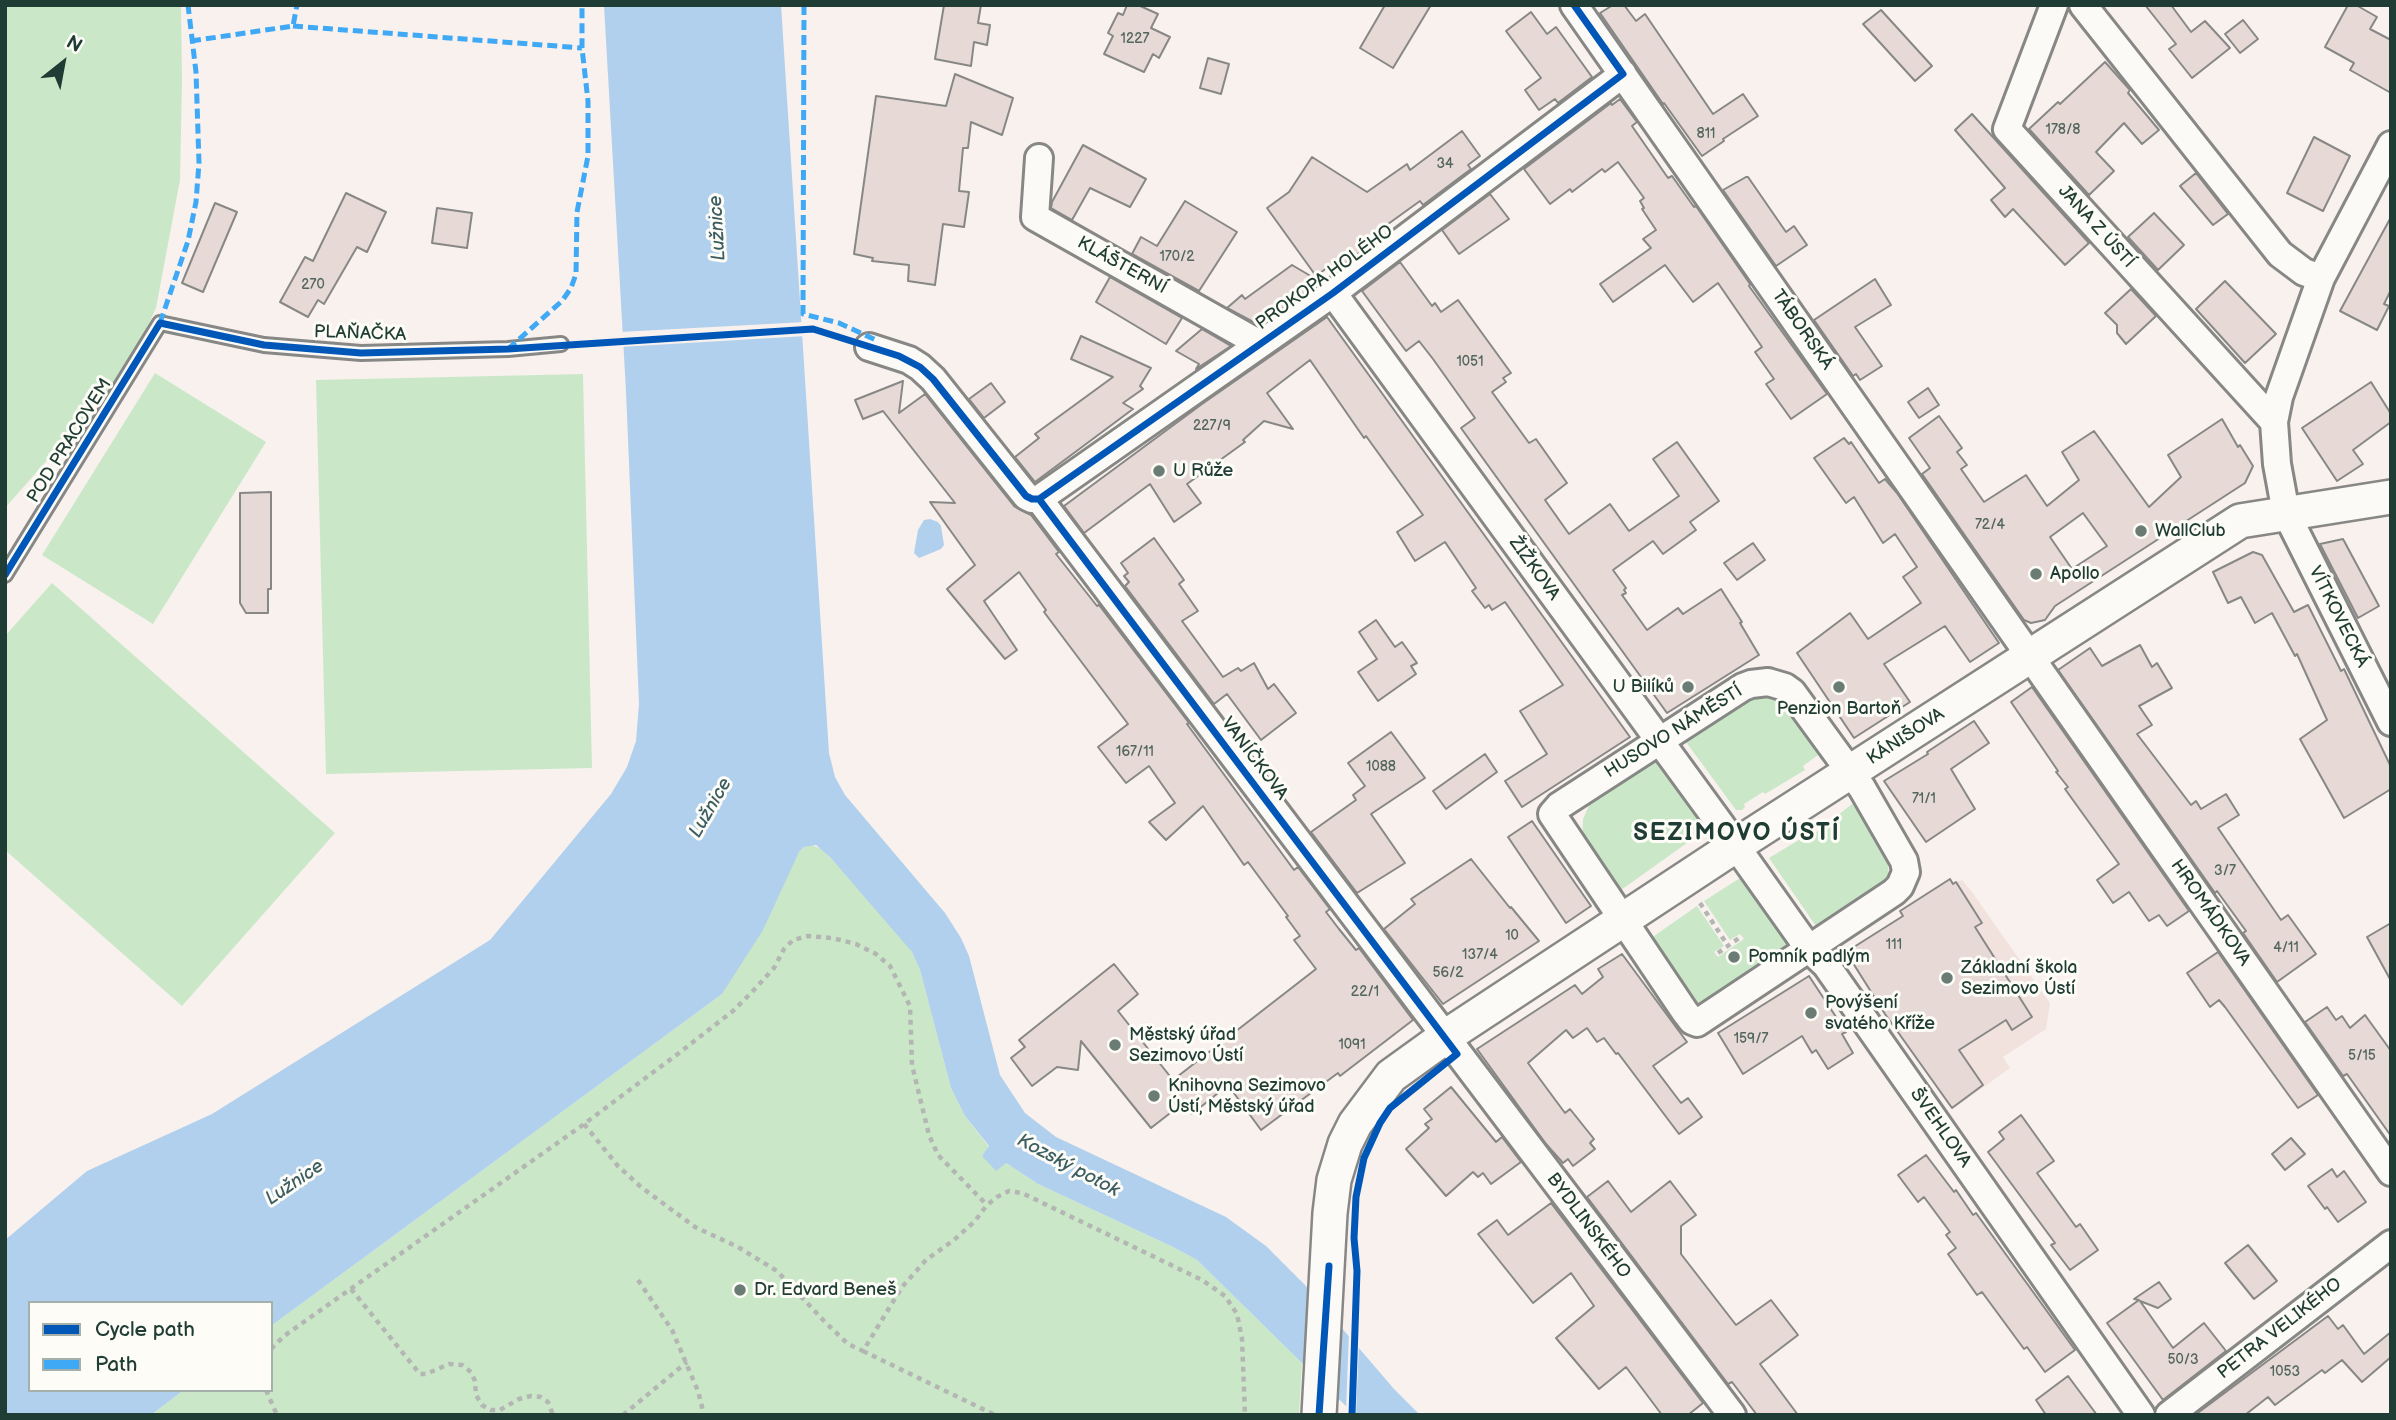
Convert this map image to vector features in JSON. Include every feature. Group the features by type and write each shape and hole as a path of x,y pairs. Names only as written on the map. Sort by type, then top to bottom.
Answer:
{"street":[{"name":"TÁBORSKÁ","path":"1574,5 2029,655"},
{"name":"JANA Z ÚSTÍ","path":"2054,5 2007,129 2274,422"},
{"path":"2083,5 2280,254 2304,272 2321,278"},
{"name":"PROKOPA HOLÉHO","path":"1039,499 1333,293 1623,74"},
{"path":"2286,513 2277,464 2274,422 2279,397 2321,278 2391,145"},
{"name":"KLÁŠTERNÍ","path":"1039,158 1035,217 1260,344"},
{"name":"ŽIŽKOVA","path":"1333,293 1735,846"},
{"name":"VANÍČKOVA","path":"869,347 909,360 920,367 933,379 1026,496 1039,499 1445,1037"},
{"name":"KÁNIŠOVA","path":"1319,1415 1332,1198 1345,1144 1369,1103 1391,1076 1445,1037 1735,846 2240,521 2391,497"},
{"name":"VÍTKOVECKÁ","path":"2286,513 2391,722"},
{"name":"HROMÁDKOVA","path":"2029,655 2391,1172"},
{"name":"HUSOVO NÁMĚSTÍ","path":"1768,682 1792,692 1849,773 1862,788 1904,861 1906,872 1900,886 1698,1023 1692,1021 1685,1012 1552,814 1559,806 1658,741 1751,684 1768,682"},
{"name":"ŠVEHLOVA","path":"1735,846 1809,949 1833,976 2141,1415"},
{"name":"BYDLINSKÉHO","path":"1445,1037 1732,1415"},
{"name":"PETRA VELIKÉHO","path":"2169,1415 2391,1244"}],"lane":[{"name":"PLAŇAČKA","path":"160,323 264,345 361,352 508,349 561,344"},
{"name":"POD PRACOVEM","path":"5,575 160,323"}],"path":[{"path":"1698,900 1728,946"},
{"path":"273,1347 284,1336 584,1124 733,1011 774,968 784,949 793,940 807,936 856,944 876,954 890,966 910,1006 912,1065 929,1135 938,1155 987,1205"},
{"path":"1718,953 1739,938"},
{"path":"584,1124 618,1166 641,1187 695,1227 738,1247 777,1271 848,1344 995,1415"},
{"path":"863,1351 902,1287 926,1260 954,1240 975,1221 987,1205 1009,1191 1022,1192 1202,1280 1225,1296 1237,1314 1242,1339 1245,1415"},
{"path":"638,1280 672,1329 698,1391 704,1415"},
{"path":"351,1289 420,1374 449,1364 462,1365 471,1372 476,1395 482,1405 491,1410 500,1410 519,1399 531,1396 541,1397 548,1402 553,1415"},
{"path":"623,1415 687,1362"},
{"path":"267,1392 277,1415"}],"shaded area":[{"name":"Základní škola Sezimovo Ústí","path":"1950,879 1953,883 1962,880 1972,892 2050,1003 2046,1029 2003,1057 2010,1068 1953,1109 1885,1014 1846,952 1903,916 1900,911"}],"green space":[{"path":"5,5 181,5 182,81 180,180 156,308 130,366 5,508"},
{"path":"155,373 266,442 153,624 42,555"},
{"path":"583,374 592,768 326,774 316,380"},
{"path":"52,583 335,833 182,1006 5,850 5,636"},
{"path":"1769,695 1783,699 1827,755 1821,760 1818,755 1803,766 1805,770 1744,804 1742,810 1736,810 1686,742 1757,696"},
{"path":"1656,757 1708,828 1621,890 1582,838 1583,819 1590,803"},
{"path":"1852,804 1857,806 1885,854 1889,879 1886,884 1818,929 1769,858 1812,832 1814,834"},
{"path":"812,845 824,850 912,952 920,970 951,1088 965,1116 989,1147 982,1156 1006,1163 1038,1184 1197,1260 1302,1363 1299,1415 151,1415 181,1392 273,1392 273,1325 722,994 804,847"},
{"path":"1740,878 1744,879 1791,945 1702,1008 1655,943 1654,936 1697,906 1724,946 1714,952 1718,957 1744,939 1740,934 1730,940 1704,901"}],"water":[{"path":"604,5 781,5 829,753 835,777 845,795 945,913 961,938 969,956 1000,1075 1025,1113 1056,1137 1226,1217 1266,1246 1305,1285 1394,1389 1420,1415 1355,1415 1197,1260 1038,1184 1006,1163 996,1171 982,1156 989,1146 965,1116 951,1088 920,970 912,952 830,857 816,845 804,847 799,852 763,930 722,994 273,1325 273,1301 28,1301 28,1392 181,1392 151,1415 5,1415 5,1240 87,1171 212,1114 490,940 611,794 627,767 636,741 639,704 626,391"},
{"path":"930,519 941,526 944,545 941,549 919,558 914,553 918,530 924,520"}],"pier":[{"path":"805,322 806,336 620,347 620,332"},
{"path":"1349,1331 1359,1343 1356,1415 1350,1415 1346,1411"}],"building":[{"path":"944,5 981,5 978,23 990,25 987,45 974,42 971,66 935,59"},
{"path":"1127,5 1138,5 1158,14 1151,28 1170,37 1159,58 1153,54 1144,72 1104,54 1113,36 1108,33 1118,13 1123,15"},
{"path":"1385,5 1431,5 1393,68 1360,48"},
{"path":"1613,5 1624,5 1636,21 1645,14 1713,114 1743,94 1758,116 1702,156 1600,13"},
{"path":"2145,5 2171,5 2191,32 2205,21 2230,48 2192,78 2169,49 2176,44"},
{"path":"2348,5 2356,5 2377,17 2370,29 2391,40 2391,93 2350,70 2354,63 2325,47"},
{"path":"1881,10 1932,66 1915,81 1863,24"},
{"path":"1531,12 1547,34 1556,27 1592,77 1558,103 1555,99 1539,110 1525,90 1541,78 1506,31"},
{"path":"2243,20 2258,39 2240,53 2225,34"},
{"path":"1208,58 1229,64 1221,94 1200,88"},
{"path":"2105,62 2130,90 2128,93 2159,130 2142,144 2124,123 2096,152 2114,171 2089,195 2029,129"},
{"path":"955,74 1013,98 1002,135 971,122 968,148 963,148 959,191 969,192 964,227 943,224 935,285 908,281 909,265 872,261 873,258 854,254 876,96 946,106"},
{"path":"1620,99 1637,122 1632,126 1668,178 1672,176 1694,207 1696,206 1749,286 1827,394 1791,419 1766,384 1774,379 1755,352 1762,347 1718,283 1693,302 1665,265 1613,302 1600,284 1651,248 1643,239 1656,230 1642,209 1644,208 1640,201 1644,198 1618,162 1605,172 1602,169 1572,192 1570,189 1550,204 1524,169"},
{"path":"1972,114 2089,243 2065,265 2013,209 2005,217 1991,200 2005,188 1955,130"},
{"path":"1462,131 1480,156 1468,165 1471,169 1423,205 1420,201 1377,232 1381,237 1343,265 1339,259 1316,276 1267,208 1289,192 1312,157 1367,192 1407,164 1410,170"},
{"path":"2314,137 2350,156 2323,211 2287,193"},
{"path":"1083,145 1146,179 1130,207 1090,188 1072,220 1051,208"},
{"path":"2196,173 2228,214 2213,225 2180,186"},
{"path":"1746,177 1786,232 1794,226 1807,245 1776,266 1723,190"},
{"path":"346,193 386,212 367,252 357,247 324,304 318,300 308,317 280,302 305,257 313,261"},
{"path":"1490,194 1509,219 1459,254 1442,230"},
{"path":"1185,201 1237,232 1199,291 1132,254 1141,237 1157,246"},
{"path":"215,203 237,212 203,292 182,283"},
{"path":"437,208 472,213 467,248 432,243"},
{"path":"2154,213 2184,245 2158,270 2128,237"},
{"path":"2391,217 2391,290 2384,304 2389,306 2377,330 2340,311"},
{"path":"1400,262 1432,306 1435,303 1441,312 1458,300 1511,373 1503,378 1506,382 1492,392 1529,443 1536,439 1567,483 1545,500 1569,534 1610,504 1629,531 1679,496 1653,459 1677,442 1719,501 1690,522 1696,530 1663,554 1653,541 1613,570 1626,588 1626,593 1622,595 1647,630 1678,608 1683,614 1721,589 1759,655 1667,713 1461,428 1475,418 1433,359 1419,341 1406,351 1362,291"},
{"path":"1292,265 1314,278 1304,285 1308,291 1259,325 1227,308 1242,295 1245,299"},
{"path":"1110,277 1182,318 1166,344 1096,302"},
{"path":"1875,279 1891,305 1855,327 1882,366 1860,380 1856,374 1853,376 1814,320"},
{"path":"2225,281 2276,334 2245,363 2196,309"},
{"path":"2131,289 2156,316 2126,344 2117,333 2117,325 2105,313"},
{"path":"1327,317 1630,737 1522,807 1505,781 1547,754 1520,711 1563,685 1505,602 1492,610 1489,605 1485,608 1472,591 1476,588 1445,542 1415,561 1397,532 1423,515 1366,436 1364,438 1310,360 1267,393 1293,429 1264,421 1243,440 1245,442 1187,484 1201,503 1174,522 1150,484 1084,533 1064,506 1202,404"},
{"path":"1202,329 1231,346 1196,369 1199,364 1176,351"},
{"path":"1081,336 1151,368 1140,386 1143,389 1123,403 1133,409 1035,482 1015,457 1039,438 1035,434 1113,377 1071,359"},
{"path":"903,381 899,413 925,394 1014,506 1031,515 1059,552 1056,554 1097,606 1099,605 1189,723 1187,724 1294,870 1298,867 1330,909 1326,912 1356,950 1359,948 1413,1020 1340,1076 1338,1073 1261,1130 1228,1085 1192,1114 1183,1103 1151,1128 1081,1041 1078,1070 1057,1067 1032,1086 1011,1058 1025,1047 1019,1040 1114,964 1138,994 1118,1011 1173,1080 1316,969 1294,940 1300,936 1286,917 1288,916 1248,862 1244,865 1203,806 1166,840 1149,822 1175,803 1149,766 1126,783 1098,747 1128,724 1044,612 1046,610 1019,572 984,601 1017,650 1005,659 947,589 975,565 930,502 955,503 883,411 863,419 855,400"},
{"path":"2371,382 2391,414 2391,422 2353,450 2363,464 2337,481 2302,428"},
{"path":"991,383 1005,402 984,418 969,399"},
{"path":"1928,388 1939,405 1919,418 1908,402"},
{"path":"1939,416 1962,448 1957,452 1967,465 1961,469 1984,502 2026,475 2047,506 2079,480 2062,452 2094,431 2149,507 2181,477 2168,455 2222,419 2253,466 2245,483 2055,606 2045,620 2031,623 2024,620 1922,474 1930,468 1909,438","holes":["2083,513 2107,546 2072,569 2050,537"]},
{"path":"1844,438 1849,444 1851,442 1879,483 1885,479 1897,493 1999,643 1970,662 1945,626 1884,664 1910,702 1854,738 1797,653 1850,613 1868,639 1921,603 1903,577 1917,567 1895,534 1883,543 1854,497 1846,503 1814,458"},
{"path":"271,492 271,589 268,589 268,613 246,613 240,603 240,493"},
{"path":"1154,538 1184,580 1179,584 1198,611 1182,621 1223,677 1254,663 1268,689 1274,684 1296,713 1261,740 1227,694 1214,704 1125,586 1129,582 1124,576 1128,573 1121,563"},
{"path":"2343,539 2379,606 2358,618 2320,544"},
{"path":"1753,543 1765,560 1737,580 1724,563"},
{"path":"2253,552 2262,555 2294,612 2308,605 2341,671 2344,669 2391,767 2391,789 2344,818 2300,739 2327,720 2297,654 2295,656 2272,613 2255,623 2241,597 2228,603 2213,572"},
{"path":"1376,620 1395,647 1402,642 1417,663 1411,666 1416,674 1378,701 1358,672 1377,659 1359,632"},
{"path":"2140,645 2152,667 2157,663 2172,688 2139,706 2152,725 2137,734 2191,805 2196,801 2201,809 2226,794 2239,815 2218,828 2281,920 2288,915 2316,954 2277,982 2243,933 2246,931 2217,891 2215,893 2058,670 2090,648 2102,666"},
{"path":"2032,687 2189,911 2167,926 2159,915 2149,921 2129,892 2113,903 2097,880 2119,864 2065,789 2068,787 2011,702"},
{"path":"1974,721 1989,743 1951,769 1975,809 1926,842 1884,781"},
{"path":"1391,732 1425,778 1371,814 1405,863 1357,893 1311,832 1356,800 1353,795 1365,786 1348,763"},
{"path":"1485,754 1497,772 1446,809 1433,791"},
{"path":"1532,821 1591,906 1566,923 1508,837"},
{"path":"1471,859 1539,941 1443,1004 1384,929 1415,904 1411,899"},
{"name":"Základní škola Sezimovo Ústí","path":"1950,879 1953,884 1956,882 1982,923 1975,927 2032,1017 2012,1030 2006,1020 1959,1050 1983,1085 1952,1108 1885,1014 1846,952 1903,916 1900,911"},
{"path":"2391,923 2391,981 2367,937"},
{"path":"2218,952 2318,1095 2298,1108 2225,1007 2219,1000 2210,1007 2187,973"},
{"path":"1622,954 1687,1042 1653,1066 1681,1103 1688,1098 1702,1117 1679,1134 1604,1038 1597,1042 1587,1028 1573,1038 1566,1030 1528,1063 1565,1113 1570,1109 1594,1139 1590,1143 1595,1149 1573,1166 1568,1159 1563,1163 1546,1144 1477,1049 1575,985 1582,994 1603,977 1598,969"},
{"path":"1809,976 1846,1032 1842,1034 1853,1053 1828,1069 1816,1050 1812,1053 1802,1036 1743,1074 1718,1033"},
{"path":"2327,1007 2336,1020 2342,1016 2350,1028 2365,1015 2391,1051 2391,1136 2347,1074 2343,1076 2305,1022"},
{"path":"1451,1087 1496,1142 1502,1137 1521,1162 1491,1184 1483,1173 1478,1177 1473,1172 1446,1196 1406,1149 1429,1128 1425,1124 1432,1119 1424,1109"},
{"path":"2021,1115 2054,1161 2037,1173 2076,1227 2080,1224 2098,1250 2070,1270 2051,1245 2055,1243 1988,1152 2004,1139 1999,1132"},
{"path":"2291,1138 2305,1154 2285,1170 2272,1154"},
{"path":"1926,1155 1973,1215 1976,1213 2075,1350 2045,1372 2027,1347 2024,1349 1982,1292 1977,1295 1948,1254 1956,1248 1946,1235 1950,1232 1924,1197 1918,1202 1898,1175"},
{"path":"2332,1169 2337,1177 2344,1171 2366,1202 2338,1222 2308,1186"},
{"path":"1608,1181 1631,1212 1670,1181 1696,1215 1681,1226 1681,1254 1736,1325 1771,1300 1798,1335 1760,1364 1798,1415 1757,1415 1732,1382 1728,1384 1587,1197"},
{"path":"1551,1203 1703,1403 1688,1415 1662,1415 1626,1367 1599,1389 1556,1338 1594,1306 1571,1273 1533,1303 1478,1234 1497,1220 1508,1235"},
{"path":"2248,1245 2277,1281 2254,1299 2225,1263"},
{"path":"2159,1282 2171,1299 2158,1308 2140,1301 2173,1348 2204,1323 2226,1351 2163,1400 2107,1323 2139,1300 2134,1299"},
{"path":"2328,1316 2338,1329 2343,1325 2364,1354 2391,1332 2391,1357 2362,1382 2342,1360 2325,1373 2322,1370 2275,1405 2268,1397 2245,1415 2195,1415"},
{"path":"2068,1376 2097,1415 2046,1415 2036,1400"}],"marked path":[{"path":"160,323 188,241 196,202 199,163 196,72 188,5"},
{"path":"191,41 293,26 297,5"},
{"path":"508,349 562,301 576,274 577,212 588,156 588,101 582,48 582,5"},
{"path":"804,5 803,314 839,323 878,341"},
{"path":"293,26 582,48"}],"cycle path":[{"path":"1039,499 1333,293 1623,74 1574,5"},
{"path":"5,575 160,323 264,345 361,353 508,349 813,329 899,356 920,367 933,379 1026,496 1039,499"},
{"path":"1039,499 1457,1054 1390,1108 1364,1158 1356,1197 1354,1238 1357,1271 1352,1415"},
{"path":"1319,1415 1329,1266"}],"place":[{"name":"U Růže","path":"1159,471"},
{"name":"WallClub","path":"2141,531"},
{"name":"Apollo","path":"2036,574"},
{"name":"U Bilíků","path":"1688,687"},
{"name":"Penzion Bartoň","path":"1839,687"},
{"name":"Pomník padlým","path":"1734,957"},
{"name":"Základní škola Sezimovo Ústí","path":"1947,978"},
{"name":"Povýšení svatého Kříže","path":"1811,1013"},
{"name":"Městský úřad Sezimovo Ústí","path":"1115,1045"},
{"name":"Knihovna Sezimovo Ústí, Městský úřad","path":"1154,1096"},
{"name":"Dr. Edvard Beneš","path":"740,1290"}],"district":[{"name":"SEZIMOVO ÚSTÍ","path":"1737,834"}],"water label":[{"name":"Lužnice","path":"718,228"},
{"name":"Lužnice","path":"711,808"},
{"name":"Kozský potok","path":"1068,1166"},
{"name":"Lužnice","path":"295,1183"}]}
